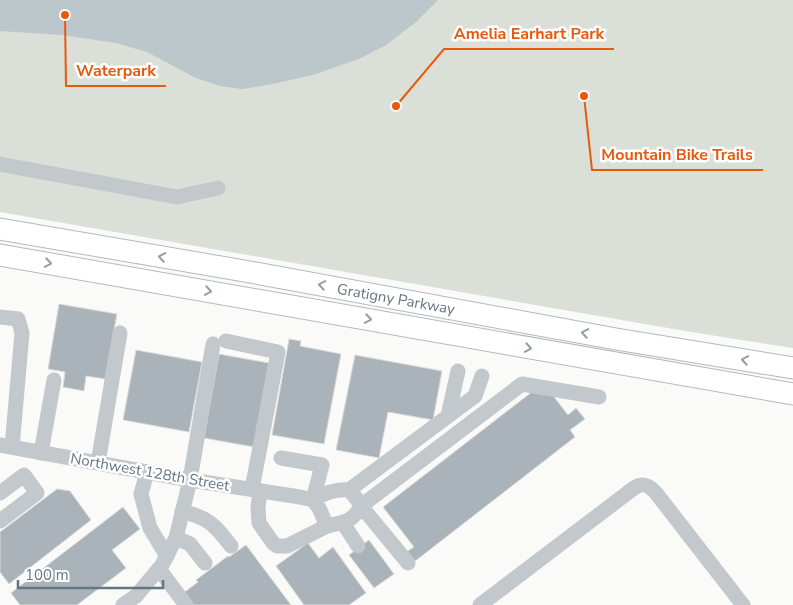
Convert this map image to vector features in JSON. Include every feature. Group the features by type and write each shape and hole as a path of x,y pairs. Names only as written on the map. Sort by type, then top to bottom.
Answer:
{"highway":[{"name":"Gratigny Parkway","path":"0,229 616,339 793,368"},
{"name":"Gratigny Parkway","path":"0,255 793,394"}],"street":[{"path":"0,164 177,197 218,188"},
{"path":"0,317 18,319 22,333 6,446"},
{"path":"98,463 120,333"},
{"path":"123,605 136,596 159,569 176,538 220,342 278,352 256,490 258,523 277,546 287,546 327,526 352,519 361,506 522,384 599,397"},
{"path":"448,416 458,371"},
{"path":"306,498 332,491 349,490 475,396 482,376"},
{"path":"0,493 24,474 37,452 54,380"},
{"name":"Northwest 128th Street","path":"6,446 190,480 306,498"},
{"path":"281,458 322,465 306,498"},
{"path":"147,472 141,494 150,528 167,556"},
{"path":"0,521 37,492 24,474"},
{"path":"480,605 634,488 642,485 652,488 742,605"},
{"path":"349,490 408,563"},
{"path":"306,498 319,508 327,526"},
{"path":"182,512 197,514 211,523 231,546"},
{"path":"343,523 358,546"},
{"path":"176,538 190,544 205,563"},
{"path":"159,569 186,605"}],"shaded area":[{"path":"0,0 793,0 793,348 0,212"},
{"path":"0,0 438,0 416,22 386,45 361,58 316,74 242,89 220,86 196,78 147,52 116,43 62,35 0,31"}],"building":[{"path":"59,304 117,314 105,379 86,376 84,391 63,387 65,372 48,369"},
{"path":"289,339 301,341 300,346 341,354 324,444 272,435"},
{"path":"136,350 202,362 189,432 123,420"},
{"path":"219,354 269,363 254,447 204,438"},
{"path":"355,355 442,371 433,420 388,412 379,458 336,450"},
{"path":"537,388 548,389 568,415 576,408 585,419 570,430 575,437 414,562 406,552 414,547 383,507"},
{"path":"57,489 70,491 91,520 9,584 0,572 0,532"},
{"path":"123,507 140,529 112,550 126,568 77,605 20,605 11,593"},
{"path":"369,540 394,574 374,588 349,555"},
{"path":"308,543 319,558 333,547 366,593 349,605 304,605 276,566"},
{"path":"246,545 291,605 190,605 182,594 198,582 196,580"}],"place":[{"name":"Waterpark","path":"65,15"},
{"name":"Mountain Bike Trails","path":"584,96"},
{"name":"Amelia Earhart Park","path":"396,106"}]}
